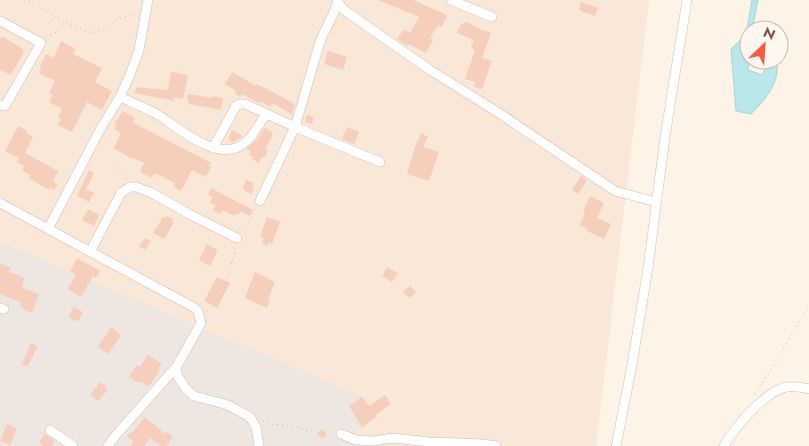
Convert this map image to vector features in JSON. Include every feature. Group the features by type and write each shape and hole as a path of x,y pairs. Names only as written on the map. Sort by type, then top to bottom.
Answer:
{"street":[{"path":"451,0 492,17"},
{"path":"616,446 632,365 687,0"},
{"path":"338,1 344,10 430,70 499,113 615,191 656,202"},
{"path":"260,201 296,127 324,29 336,10 338,1"},
{"path":"48,230 101,128 120,97 139,50 147,5"},
{"path":"0,21 41,43 5,106 0,105"},
{"path":"120,97 154,112 187,135 213,148 232,149 242,145 251,137 266,114"},
{"path":"213,148 236,106 245,104 380,162"},
{"path":"90,252 121,193 130,187 136,187 152,193 237,238"},
{"path":"0,203 193,306 201,317 202,323 177,366 116,434 108,446"},
{"path":"177,366 178,378 194,396 228,405 250,417 256,426 260,446"},
{"path":"724,446 741,421 776,391 796,386 809,389"},
{"path":"50,430 73,446"},
{"path":"341,434 356,440 372,441 393,438 496,446"}],"path":[{"path":"24,0 66,23 94,33 147,5"},
{"path":"41,43 48,35 58,32 66,23"},
{"path":"117,166 130,187"},
{"path":"201,317 218,300 226,285 237,238 241,229 250,221 260,201"},
{"path":"754,399 756,392 809,306"},
{"path":"250,417 268,424 294,426 303,430 312,431 320,428"}],"shaded area":[{"path":"0,0 649,0 596,446 0,446"},
{"path":"0,242 368,399 352,446 0,446"}],"water":[{"path":"752,0 758,0 754,20 749,20"},
{"path":"739,42 739,70 748,70 762,75 764,70 777,70 776,79 770,92 751,114 736,111 731,49"}],"building":[{"path":"378,0 413,0 447,15 442,27 438,25 430,38 433,40 426,53 408,44 407,46 397,39 404,29 410,33 419,17"},
{"path":"581,2 598,8 595,16 579,10"},
{"path":"467,22 491,33 482,58 492,61 482,89 474,87 476,82 465,79 475,50 471,48 474,40 457,33 461,24"},
{"path":"3,37 23,49 22,51 24,52 11,75 0,70 0,38"},
{"path":"61,41 75,49 73,54 102,68 95,82 112,91 102,110 87,102 72,132 58,125 61,119 58,117 62,109 49,102 53,95 49,93 55,81 39,73 46,54 54,58"},
{"path":"328,51 347,57 343,70 324,64"},
{"path":"171,72 188,75 183,99 174,97 174,101 135,93 136,87 168,90"},
{"path":"232,72 256,86 257,84 295,104 292,114 272,103 270,107 242,94 240,97 235,94 236,91 225,84"},
{"path":"188,94 223,98 221,110 189,104 187,100"},
{"path":"123,111 135,118 132,122 211,163 206,177 192,170 181,191 174,187 175,183 155,173 152,178 140,172 144,163 130,158 114,148 121,133 114,129 116,125 114,124"},
{"path":"307,115 314,117 312,124 305,122"},
{"path":"18,126 33,137 25,153 58,171 53,181 58,184 54,190 50,188 49,190 29,178 31,175 22,171 24,166 17,162 19,158 5,151"},
{"path":"347,127 359,132 354,144 342,139"},
{"path":"265,128 273,134 265,150 268,151 259,163 252,159 253,157 249,155 251,152 247,149"},
{"path":"232,130 243,136 233,142 228,139"},
{"path":"421,133 428,137 423,147 439,152 429,181 407,174"},
{"path":"89,170 94,173 86,189 94,193 89,202 77,196"},
{"path":"581,176 587,180 578,194 572,190"},
{"path":"246,180 254,183 251,194 244,190 243,187"},
{"path":"211,188 253,210 250,216 240,211 239,215 236,213 234,216 222,210 220,214 213,210 216,205 210,203 213,197 208,194"},
{"path":"590,196 604,203 597,218 611,224 604,239 587,231 588,229 580,225"},
{"path":"88,209 99,215 94,226 82,220"},
{"path":"167,216 173,219 172,221 174,222 164,239 153,233 163,217 166,218"},
{"path":"267,217 280,222 272,244 269,242 267,246 262,243 264,238 260,237"},
{"path":"145,238 151,241 145,250 139,246"},
{"path":"207,244 218,250 210,266 199,260"},
{"path":"77,258 100,271 96,278 93,276 81,297 68,289 76,274 70,271"},
{"path":"0,263 11,268 9,272 24,278 22,288 39,294 32,313 23,310 24,308 20,306 22,303 0,294"},
{"path":"387,267 398,273 392,282 382,276"},
{"path":"255,272 275,282 268,299 270,300 267,308 245,298"},
{"path":"217,277 230,283 217,308 204,301"},
{"path":"410,286 416,293 409,298 403,291"},
{"path":"73,307 83,312 78,322 69,317"},
{"path":"111,327 121,335 108,354 98,347"},
{"path":"31,343 38,346 27,367 22,364"},
{"path":"148,355 162,364 158,370 160,371 148,387 140,381 139,383 129,377 137,365 140,367"},
{"path":"100,382 108,390 98,401 90,395"},
{"path":"385,395 391,404 362,427 349,406 362,397 369,406"},
{"path":"145,417 165,434 167,432 173,437 166,446 161,446 150,438 144,446 130,446 134,442 127,436 130,432 132,433"},
{"path":"7,424 17,429 10,445 0,441"},
{"path":"323,429 327,435 322,439 317,433"},
{"path":"45,434 55,441 51,446 44,446 39,443"}]}
